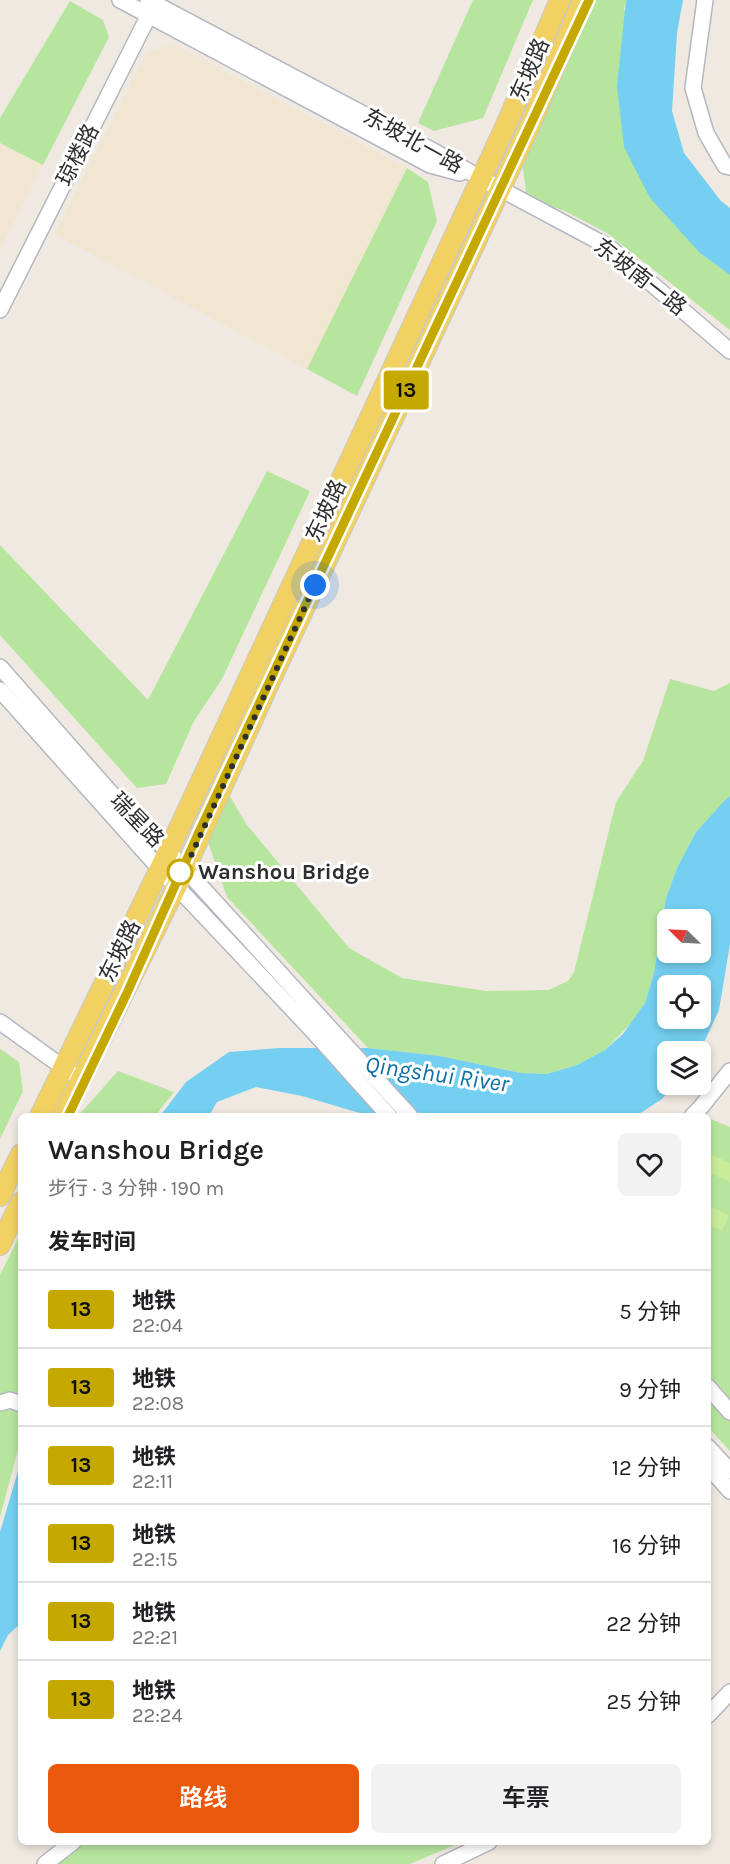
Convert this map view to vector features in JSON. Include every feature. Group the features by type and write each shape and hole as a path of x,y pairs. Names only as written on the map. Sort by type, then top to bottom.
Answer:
{"main road":[{"name":"东坡路","path":"41,1113 164,860 506,125 560,0"},
{"name":"东坡路","path":"64,1113 181,877 528,130 583,0"},
{"path":"0,1196 18,1160"},
{"path":"0,1245 18,1208"}],"street":[{"name":"东坡北一路","path":"120,0 152,5 437,153 480,178"},
{"path":"705,0 693,88 706,133 725,166 730,167"},
{"name":"琼楼路","path":"0,310 152,5"},
{"name":"东坡南一路","path":"480,178 609,247 730,351"},
{"name":"瑞星路","path":"0,667 110,792 164,860"},
{"name":"瑞星路","path":"0,690 181,877 318,1027"},
{"path":"0,1022 81,1079"},
{"path":"318,1027 387,1113"},
{"path":"318,1027 407,1113"},
{"path":"695,1113 730,1071"},
{"path":"711,1391 730,1412"},
{"path":"0,1403 10,1400 18,1403"},
{"path":"711,1450 730,1471"},
{"path":"711,1469 730,1491"},
{"path":"711,1712 730,1692"},
{"path":"45,1864 69,1845"},
{"path":"443,1864 483,1845"}],"shaded area":[{"path":"173,44 407,168 307,369 54,234 146,53"},
{"path":"0,143 43,165 0,249"}],"green space":[{"path":"473,0 533,0 483,118 434,131 418,123"},
{"path":"591,0 626,0 624,9 700,253 730,275 730,330 607,233 565,211 527,198 522,162"},
{"path":"70,1 103,20 109,37 43,165 0,143 0,118"},
{"path":"407,168 428,182 437,221 357,396 307,369"},
{"path":"267,471 310,491 222,679 194,721 166,784 137,788 0,635 0,545 148,700"},
{"path":"670,679 714,691 730,683 730,796 696,832 677,868 664,909 657,909 657,954 645,1003 636,1018 605,1050 577,1065 547,1074 521,1073 440,1056 368,1048 227,897 208,842 228,793 247,825 349,948 402,978 486,991 549,990 568,981 574,972 616,802 643,761"},
{"path":"0,1049 19,1062 23,1091 0,1139"},
{"path":"118,1071 174,1092 157,1113 81,1113"},
{"path":"711,1119 730,1127 730,1451 711,1430"},
{"path":"712,1155 730,1163 730,1182 711,1173"},
{"path":"711,1207 729,1215 722,1231 711,1226"},
{"path":"18,1238 18,1449 0,1517 0,1275"},
{"path":"82,1845 455,1845 410,1864 58,1864"}],"water":[{"path":"626,0 683,0 677,33 672,111 684,153 721,201 730,208 730,275 700,253 650,198 624,147 617,86"},
{"name":"Qingshui River","path":"730,796 730,944 719,1010 711,1027 711,975 657,975 657,1029 710,1029 705,1041 657,1041 657,1095 666,1095 641,1113 360,1113 302,1096 256,1087 217,1102 211,1113 162,1113 186,1082 229,1052 280,1048 368,1048 440,1056 521,1073 547,1074 577,1065 605,1050 623,1034 645,1003 657,954 657,963 711,963 711,909 664,909 677,868 696,832"},
{"path":"18,1471 18,1626 8,1635 0,1651 0,1532"}],"metro line":[{"name":"13","path":"69,1113 589,0"}],"place":[{"name":"Wanshou Bridge","path":"180,872"}],"route":[{"path":"180,872 185,869 315,585"}]}
